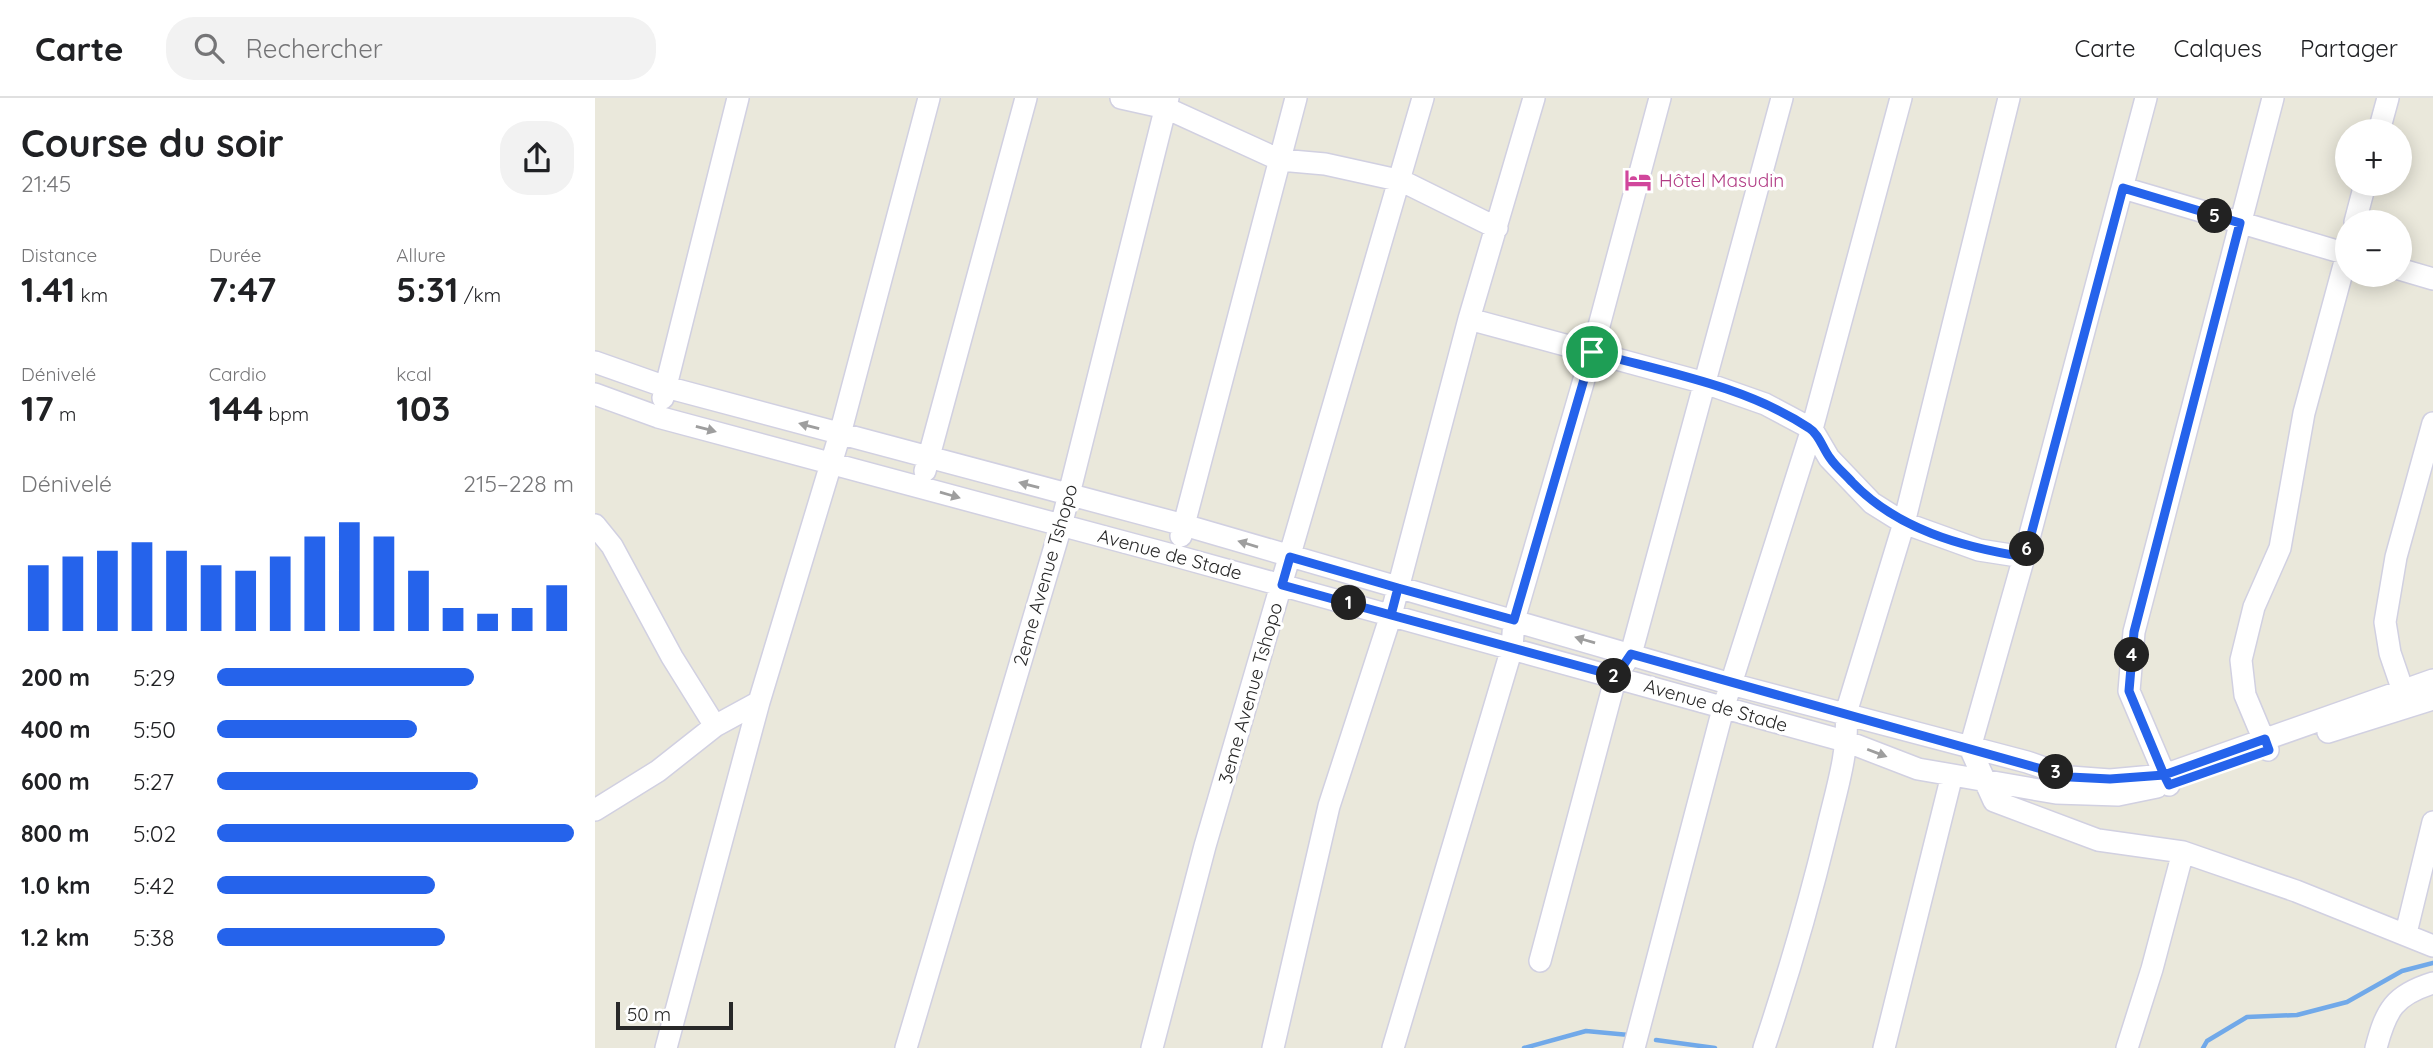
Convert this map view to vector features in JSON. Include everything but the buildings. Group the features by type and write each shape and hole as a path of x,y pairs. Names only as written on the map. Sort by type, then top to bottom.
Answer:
{"street":[{"path":"658,417 737,98"},
{"path":"666,1048 759,702 840,434 929,98"},
{"path":"921,486 1026,98"},
{"path":"1121,98 1167,103 1280,160 1325,164 1402,181 1497,228"},
{"path":"1176,556 1296,98"},
{"name":"3eme Avenue Tshopo","path":"1152,1048 1209,833 1402,181 1423,98"},
{"path":"1273,1048 1329,806 1391,615 1469,319 1534,98"},
{"path":"1393,1048 1512,648 1514,620 1592,352 1660,98"},
{"path":"1540,961 1616,676 1631,654 1782,98"},
{"path":"1634,1048 1723,709 1812,429 1901,98"},
{"path":"1764,1048 1786,982 1848,742 1846,713 1904,523 2009,98"},
{"path":"2146,98 2025,557 1970,748 1994,801 2021,813 2098,840 2182,852 2406,933 2433,946"},
{"path":"595,362 666,387 1184,525 1731,684 1846,713 2070,777 2167,780 2129,691 2134,632 2273,98"},
{"path":"2382,119 2388,98"},
{"name":"2eme Avenue Tshopo","path":"906,1048 1061,526 1167,103"},
{"path":"2123,188 2335,251"},
{"path":"2412,273 2433,279"},
{"path":"2338,287 2304,413 2280,548 2255,607 2241,660 2245,695 2267,745 2403,691 2432,696"},
{"path":"1469,319 1705,383 1765,404 1812,429 1829,458 1872,503 1904,523 1979,550 2025,557"},
{"name":"Avenue de Stade","path":"595,394 658,417 1616,676 1723,709 1848,742 1918,769 2056,793 2118,796 2267,745 2432,696"},
{"path":"2403,691 2390,653 2385,622 2396,557 2433,423"},
{"path":"595,524 603,551 715,726"},
{"path":"595,810 658,771 715,726 759,702"},
{"path":"1884,1048 1952,775"},
{"path":"2406,933 2433,822"},
{"path":"2127,1048 2152,969 2182,852"},
{"path":"2376,1048 2384,1019 2393,1003 2433,983"}],"waterway":[{"path":"2203,1048 2207,1041 2247,1017 2297,1015 2347,1002 2402,971 2433,963"},
{"path":"1524,1048 1586,1031 1629,1035"},
{"path":"1656,1040 1715,1048"}],"place":[{"name":"Hôtel Masudin","path":"1638,180"}],"route":[{"path":"1592,352 1514,620 1398,588 1391,615 1282,585 1290,557 1398,588 1391,615 1616,676 1631,654 1731,684 2027,762 2070,777 2110,779 2164,775 2265,739 2269,750 2169,785 2164,775 2129,691 2134,632 2240,223 2123,188 2025,557 1979,550 1904,523 1872,503 1829,458 1812,429 1765,404 1705,383 1592,352"}]}
